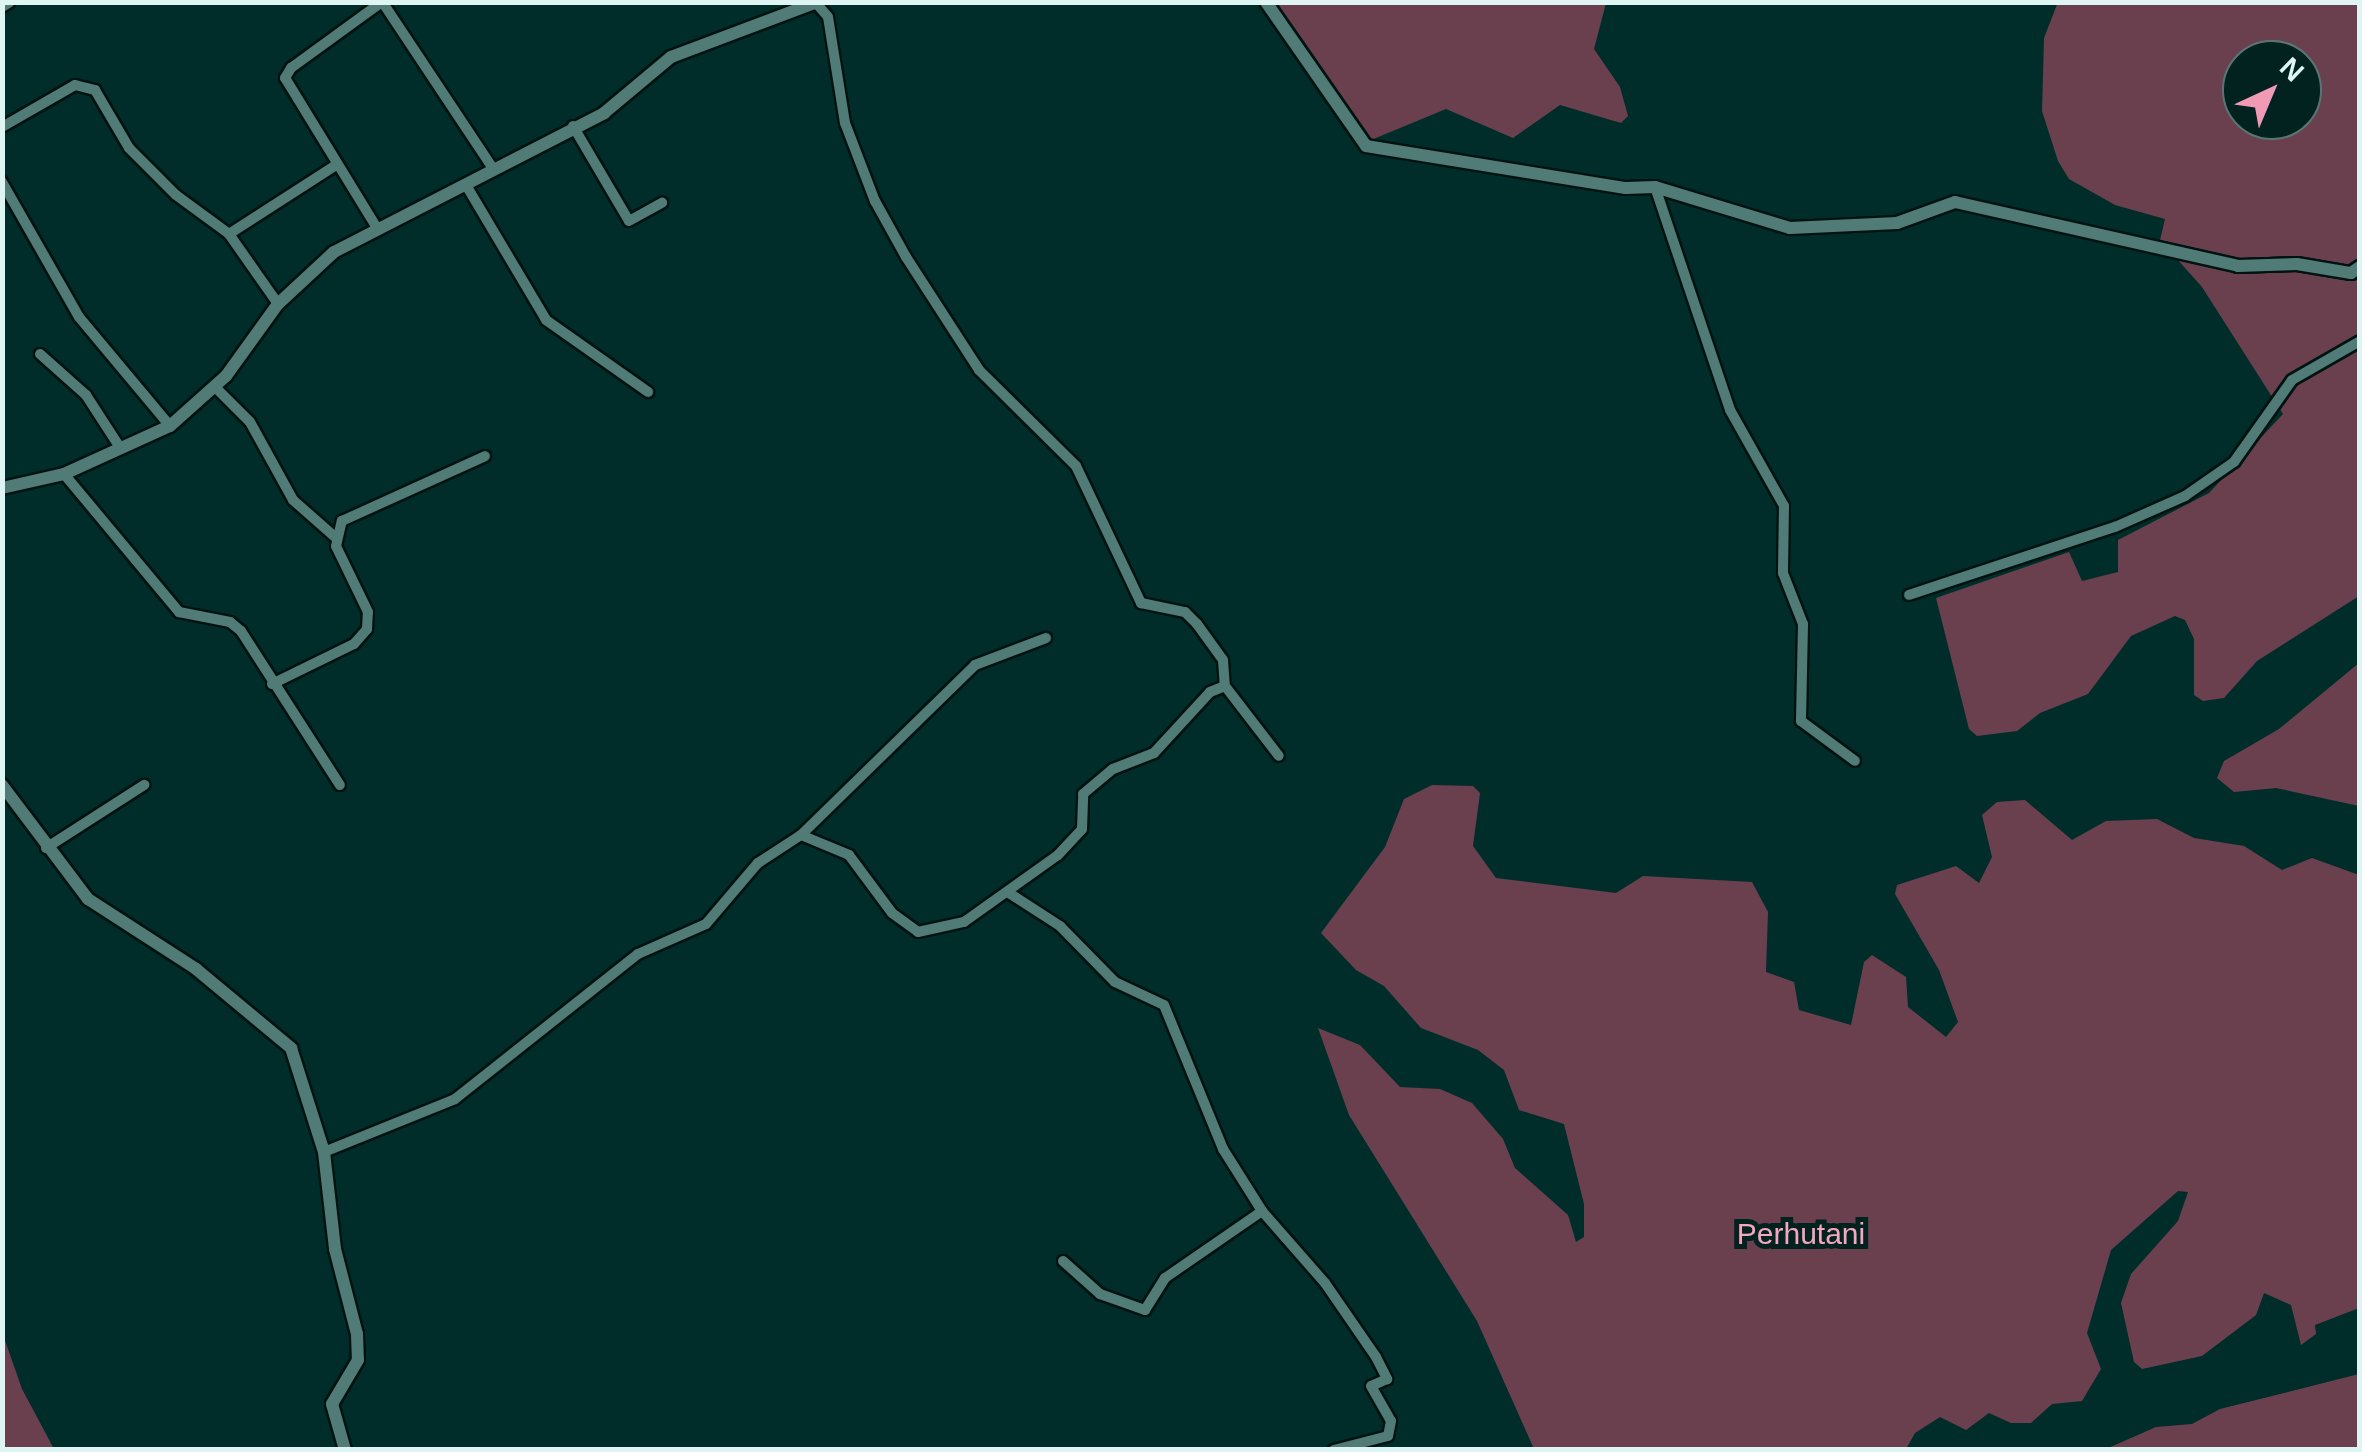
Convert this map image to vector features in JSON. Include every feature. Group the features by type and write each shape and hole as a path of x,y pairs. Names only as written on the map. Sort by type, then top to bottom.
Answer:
{"street":[{"path":"2,7 10,2"},
{"path":"1266,2 1366,146 1626,188 1655,188 1790,228 1897,222 1955,202 2238,266 2297,264 2352,273 2360,267"},
{"path":"376,228 286,78 291,68 382,3 494,170"},
{"path":"2,488 64,474 170,426 215,387 278,304 334,252 611,109 671,57 817,3 828,17 844,123 875,201 906,257 979,370 1076,466 1141,603 1185,612 1197,624 1223,660 1225,686 1279,756"},
{"path":"2,127 85,85 101,96 129,148 176,196 230,234 278,304"},
{"path":"573,126 629,220 662,203"},
{"path":"230,234 336,165"},
{"path":"2,182 79,316 170,426"},
{"path":"466,184 546,320 648,392"},
{"path":"1655,188 1730,410 1784,506 1784,573 1803,624 1801,721 1855,762"},
{"path":"1909,594 2116,527 2184,496 2234,462 2292,380 2360,342"},
{"path":"40,354 86,395 121,449"},
{"path":"215,387 250,422 293,500 335,537 368,612 368,630 354,644 272,684"},
{"path":"335,537 352,512 486,456"},
{"path":"64,474 179,612 236,625 340,785"},
{"path":"324,1152 455,1099 638,954 706,924 758,863 801,835 975,665 1046,638"},
{"path":"801,835 849,855 892,913 918,932 964,922 1009,892 1082,829 1082,794 1113,769 1154,753 1210,692 1225,686"},
{"path":"46,848 144,785"},
{"path":"5,793 88,898 278,1032 295,1058 324,1152 336,1249 359,1351 332,1404 344,1450"},
{"path":"1009,892 1060,926 1115,982 1164,1005 1223,1149 1262,1211 1325,1283 1387,1379 1371,1386 1390,1421 1388,1436 1334,1450"},
{"path":"1062,1260 1100,1294 1146,1310 1165,1278 1262,1211"}],"green space":[{"path":"2058,2 2359,3 2359,596 2257,661 2224,698 2203,701 2194,695 2194,639 2185,620 2175,616 2131,636 2088,694 2040,713 2017,731 1977,736 1969,729 1936,598 2069,552 2082,581 2118,572 2118,540 2209,493 2283,414 2202,287 2160,240 2165,219 2115,205 2069,179 2058,161 2042,111 2044,38"},
{"path":"1271,3 1606,3 1594,49 1620,87 1628,116 1621,123 1560,105 1513,138 1446,109 1371,140"},
{"path":"2359,663 2359,806 2276,788 2234,792 2217,778 2224,761 2279,729"},
{"name":"Perhutani","path":"1432,785 1473,786 1480,793 1473,846 1496,878 1616,893 1643,876 1752,882 1768,912 1766,972 1794,982 1799,1010 1851,1025 1864,962 1872,955 1906,977 1908,1007 1946,1037 1958,1022 1939,970 1895,894 1897,885 1956,866 1979,883 1992,857 1982,815 1997,802 2025,800 2072,840 2106,821 2157,819 2194,838 2244,846 2282,870 2312,858 2359,875 2359,1308 2315,1325 2316,1334 2301,1345 2291,1305 2264,1293 2256,1315 2202,1356 2142,1369 2134,1362 2121,1303 2131,1274 2178,1221 2188,1192 2178,1191 2111,1250 2087,1333 2101,1369 2082,1401 2052,1404 2031,1423 2011,1423 1989,1413 1966,1430 1940,1417 1915,1433 1906,1449 1534,1449 1477,1321 1349,1115 1318,1028 1360,1045 1400,1087 1440,1089 1472,1103 1503,1139 1515,1168 1568,1215 1576,1242 1584,1237 1584,1204 1564,1124 1519,1110 1504,1070 1478,1050 1421,1028 1384,986 1356,970 1321,933 1385,847 1404,799"},
{"path":"2,1332 22,1389 54,1449 3,1449"},
{"path":"2359,1374 2359,1449 2106,1449 2156,1427 2192,1424 2220,1409"}]}
